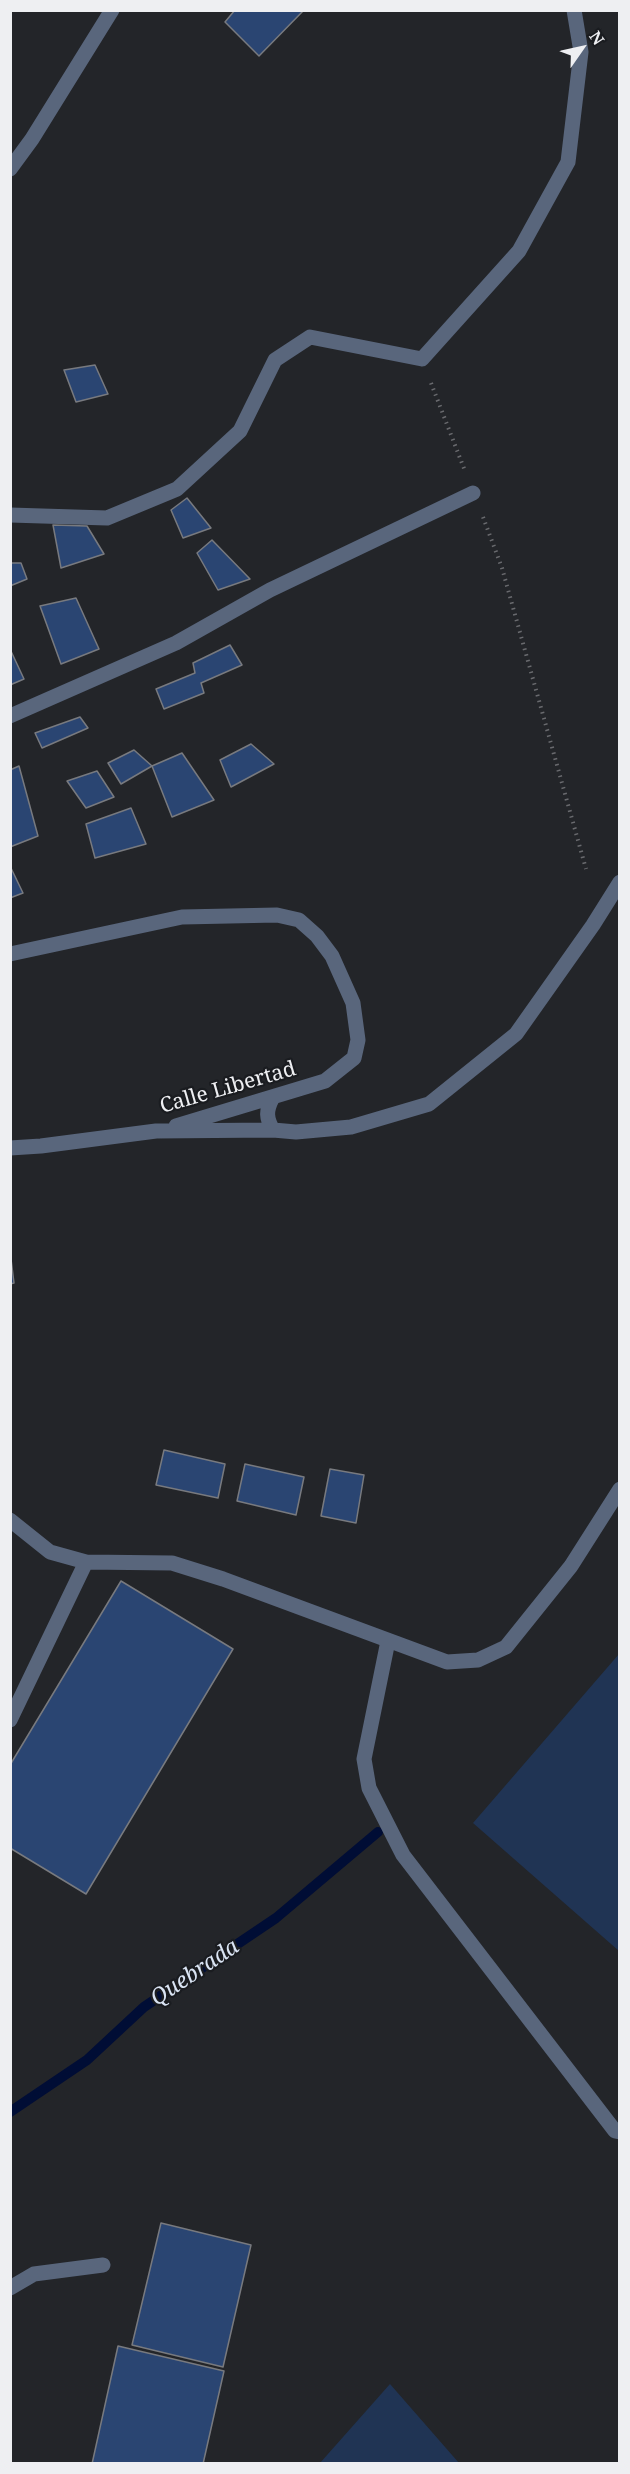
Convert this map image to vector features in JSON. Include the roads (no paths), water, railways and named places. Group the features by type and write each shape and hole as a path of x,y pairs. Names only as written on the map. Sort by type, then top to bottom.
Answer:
{"street":[{"path":"10,169 32,140 112,10"},
{"path":"10,515 106,518 177,489 240,431 275,360 310,337 422,359 519,250 568,162 581,52 574,10"},
{"path":"10,716 176,643 270,590 473,493"},
{"name":"Calle Libertad","path":"156,1131 273,1130 296,1132 351,1127 429,1104 516,1034 593,925 620,882"},
{"name":"Calle Libertad","path":"10,954 182,917 277,915 299,920 317,936 333,956 353,1003 358,1040 354,1058 325,1082 156,1131"},
{"path":"272,1099 267,1110 267,1120 273,1130"},
{"path":"10,1148 156,1131"},
{"path":"10,1520 50,1552 86,1562 172,1563 222,1579 447,1662 478,1660 506,1647 571,1566 620,1489"},
{"path":"10,1720 86,1562"},
{"path":"388,1641 364,1759 369,1788 403,1855 615,2131 620,2132"},
{"path":"10,2288 34,2274 104,2265"}],"waterway":[{"name":"Quebrada","path":"10,2112 87,2060 144,2007 276,1918 378,1832"}]}
